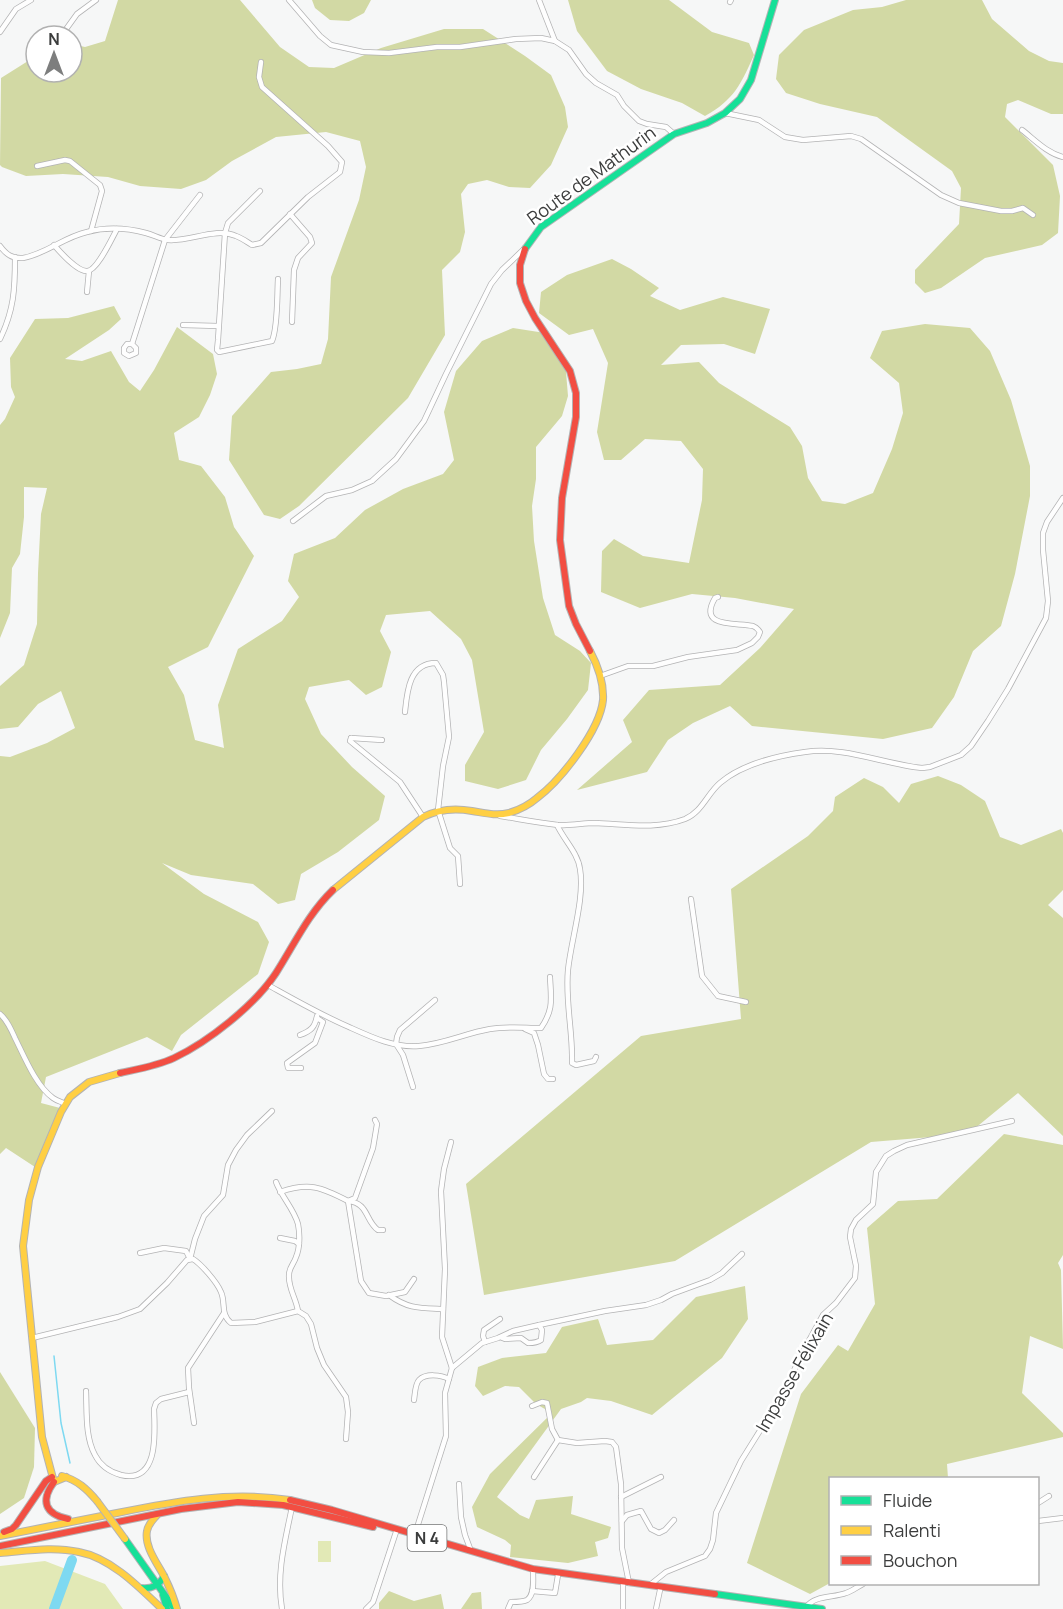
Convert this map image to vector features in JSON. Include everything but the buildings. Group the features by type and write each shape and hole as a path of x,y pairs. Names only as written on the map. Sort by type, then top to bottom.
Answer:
{"main road":[{"name":"Route de Mathurin","path":"53,1479 42,1437 23,1246 29,1200 38,1167 70,1097 89,1082 172,1059 217,1031 248,1007 268,985 307,921 327,896 342,882 423,817 438,810 452,808 496,815 521,809 531,803 544,793 576,754 597,722 604,698 600,676 570,612 561,550 560,529 577,399 575,379 565,360 528,308 520,287 523,250 541,227 674,134 707,123 725,113 740,99 751,80 775,0"},
{"path":"0,1534 16,1525 46,1481 66,1477 73,1479 87,1488 163,1595 176,1609"},
{"path":"53,1479 46,1496 49,1509 59,1518 74,1520"},
{"name":"N 4","path":"0,1534 178,1501 250,1496 291,1500 332,1509 533,1569 660,1590 822,1609"},
{"name":"N 4","path":"0,1546 177,1509 251,1502 276,1504 396,1532 487,1560 533,1571 805,1608"},
{"path":"158,1514 153,1517 147,1527 146,1537 176,1609"},
{"path":"0,1553 58,1550 86,1554 141,1588 162,1609"},
{"path":"141,1588 149,1589 157,1586 164,1576"},
{"path":"163,1595 167,1609"}],"street":[{"path":"0,32 16,9 31,0"},
{"path":"69,24 76,14 96,0"},
{"path":"289,0 320,36 331,45 363,52 460,47 516,39 541,38 555,41 568,50 586,74 617,95 628,111 639,121 666,127 674,134"},
{"path":"539,0 555,41"},
{"path":"0,246 9,256 21,258 74,235 117,229 142,232 165,240 225,233 235,235 252,245 261,243 290,214 340,172 342,162 328,146 262,87 259,77 261,62"},
{"path":"725,113 759,120 785,137 803,140 850,135 861,139 941,195 959,203 1001,211 1023,208 1034,215"},
{"path":"1022,130 1047,150 1063,157"},
{"path":"38,166 70,160 100,185 102,191 92,231"},
{"path":"260,191 228,223 225,233 218,326 217,350 219,352 272,341 278,279"},
{"path":"132,344 165,240 200,195"},
{"path":"290,214 310,237 312,243 298,258 294,270 292,322"},
{"path":"54,245 77,266 89,271 94,268 102,256 117,229"},
{"path":"292,521 326,496 352,490 372,481 396,459 424,421 491,284 523,250"},
{"path":"0,339 9,321 12,308 15,257"},
{"path":"87,292 89,271"},
{"path":"183,325 218,326"},
{"path":"496,815 557,825 592,823 651,825 685,819 695,813 719,784 739,771 772,759 803,752 821,750 849,753 922,768 961,755 988,721 1047,618 1043,533 1047,522 1063,498"},
{"path":"600,676 628,666 654,666 688,657 737,650 752,643 758,637 760,632 758,629 753,626 723,624 714,620 710,613 710,606 718,597"},
{"path":"405,712 407,690 414,674 423,664 438,664 444,682 449,733 442,766 438,810 450,848 458,856 460,884"},
{"path":"382,740 350,739 400,782 423,817"},
{"path":"557,825 576,856 581,872 581,892 568,971 572,1063 584,1064 594,1061 596,1057"},
{"path":"691,898 702,976 718,996 747,1002"},
{"path":"268,985 317,1015 369,1036 396,1044 416,1046 494,1028 541,1028 552,1003 550,977"},
{"path":"413,1087 403,1055 396,1044 397,1036 400,1030 435,1000"},
{"path":"0,1014 5,1018 40,1084 54,1099 66,1104"},
{"path":"300,1035 310,1032 315,1025 317,1015"},
{"path":"301,1068 288,1068 287,1063 315,1043 323,1022 317,1015"},
{"path":"519,1027 534,1033 544,1074 548,1079 552,1079"},
{"path":"32,1338 118,1317 140,1309 190,1259 204,1216 223,1195 228,1165 236,1150 247,1135 272,1111"},
{"path":"348,1201 355,1198 373,1148 377,1124 375,1120"},
{"name":"Impasse Félixain","path":"649,1586 666,1572 705,1556 710,1549 716,1513 741,1461 786,1389 823,1315 836,1303 855,1278 856,1266 850,1237 851,1229 856,1220 873,1204 876,1172 886,1156 907,1145 1012,1121"},
{"path":"415,1534 446,1436 445,1393 452,1368 442,1336 445,1269 441,1191 451,1142"},
{"path":"276,1182 298,1224 297,1257 290,1268 288,1277 290,1288 297,1301 298,1311"},
{"path":"280,1192 298,1186 316,1187 359,1204 374,1227 383,1230"},
{"path":"348,1201 361,1281 369,1293 389,1295 405,1292 414,1279"},
{"path":"280,1238 299,1244"},
{"path":"140,1253 164,1248 186,1251 190,1259 200,1264 218,1286 223,1298 224,1313 231,1323 267,1320 298,1311 304,1313 311,1324 316,1348 324,1365 346,1397 348,1412 346,1439"},
{"path":"452,1368 485,1342 513,1330 661,1300 710,1280 722,1273 742,1254"},
{"path":"389,1295 400,1304 418,1308 443,1309"},
{"path":"194,1423 188,1368 224,1313"},
{"path":"485,1342 484,1330 500,1319"},
{"path":"500,1337 521,1338 528,1343 538,1342 542,1336 539,1325"},
{"path":"414,1400 417,1382 420,1378 442,1375 449,1378"},
{"path":"86,1391 89,1432 94,1454 109,1470 121,1475 136,1476 144,1472 153,1453 156,1403 189,1392"},
{"path":"532,1406 542,1402 547,1403 552,1429 558,1440"},
{"path":"534,1477 558,1440"},
{"path":"558,1440 577,1443 605,1441 612,1442 616,1447 621,1484 622,1548 626,1584 623,1609"},
{"path":"621,1497 661,1477"},
{"path":"459,1484 461,1517 471,1551"},
{"path":"1039,1502 1048,1496"},
{"path":"282,1609 280,1568 291,1508"},
{"path":"621,1523 625,1516 640,1511 651,1528 659,1533 674,1520"},
{"path":"1039,1521 1063,1518"},
{"path":"366,1609 373,1602 396,1532"},
{"path":"508,1609 512,1602 527,1600 532,1591 533,1571"},
{"path":"532,1591 555,1593 558,1575"},
{"path":"805,1608 813,1600 834,1597 861,1585"},
{"path":"656,1609 660,1590"}],"green space":[{"path":"118,0 240,0 280,47 309,67 334,68 381,48 444,29 483,29 551,75 565,107 568,127 551,165 530,188 509,187 487,180 468,184 461,194 465,232 460,252 442,270 445,335 408,398 299,506 280,519 264,515 229,460 232,416 271,372 321,364 328,339 331,277 359,200 366,167 360,141 326,132 276,137 232,161 206,180 181,189 140,186 108,177 63,174 26,176 2,167 0,165 1,78 24,64 24,84 84,84 84,47 105,41"},
{"path":"312,0 371,0 364,13 349,21 330,20 315,8"},
{"path":"568,0 669,0 712,32 749,43 754,55 736,90 723,104 705,116 682,103 641,89 607,71 577,31"},
{"path":"906,0 982,0 992,19 1029,51 1049,61 1063,63 1063,114 1051,114 1018,100 1007,104 1005,117 1053,165 1060,196 1058,233 1042,245 985,258 941,288 925,293 915,283 915,270 959,224 961,188 952,171 877,117 820,104 786,93 776,79 779,55 804,30 853,10 882,7"},
{"path":"612,259 659,288 650,296 680,310 723,297 770,309 755,354 724,344 681,345 661,365 699,362 719,383 790,427 802,446 808,478 822,501 845,504 873,493 892,449 903,413 899,383 870,358 882,331 925,324 970,328 990,351 1011,400 1030,466 1030,496 1015,574 1001,626 973,651 954,697 932,728 883,739 752,726 730,706 693,723 668,740 647,772 577,790 632,742 623,720 649,690 720,685 760,648 794,609 735,598 692,594 640,608 601,592 602,551 614,539 643,556 689,563 702,500 703,469 681,441 645,439 621,460 604,460 597,432 608,363 593,329 569,335 539,313 541,292 567,275"},
{"path":"114,306 121,319 109,330 65,359 82,361 111,351 129,382 140,391 177,327 213,354 217,374 210,395 199,417 174,433 179,460 201,466 225,497 234,527 254,556 208,647 168,667 184,695 195,740 224,748 218,705 238,649 282,621 299,597 288,581 294,554 335,538 365,510 403,489 443,474 454,460 444,412 456,371 482,341 513,328 545,333 565,360 568,396 562,416 536,447 536,479 532,506 534,541 543,598 555,635 580,651 591,663 588,690 541,750 526,780 498,789 465,781 465,765 484,732 472,660 461,639 430,611 386,615 380,631 391,652 382,687 366,695 349,680 309,687 305,699 321,734 352,767 385,796 379,820 338,852 301,874 295,900 278,904 253,884 191,875 162,863 204,894 258,922 269,942 258,974 181,1035 172,1051 147,1037 46,1077 41,1103 60,1108 35,1167 6,1148 0,1154 0,756 10,757 47,743 75,728 61,691 38,704 18,727 0,729 0,686 24,665 37,624 41,514 47,488 24,487 20,554 12,568 10,613 0,638 0,425 15,397 11,387 10,358 35,319 68,318"},
{"path":"938,776 961,785 985,801 1000,837 1021,845 1061,829 1063,833 1063,890 1048,905 1063,918 1063,1136 1018,1093 968,1134 871,1142 675,1261 484,1295 466,1184 641,1036 741,1019 731,889 808,836 833,811 835,797 864,778 883,787 899,803 911,784"},
{"path":"1004,1134 1063,1145 1063,1255 1058,1263 1061,1270 1063,1349 1030,1336 1022,1393 1063,1433 1063,1437 947,1464 948,1477 829,1477 829,1584 810,1594 747,1563 801,1394 838,1345 848,1351 875,1304 867,1228 898,1201 937,1199"},
{"path":"745,1286 748,1319 722,1358 652,1415 611,1401 587,1398 561,1409 497,1497 520,1515 529,1519 536,1500 573,1496 571,1514 611,1527 608,1538 595,1542 598,1556 568,1563 510,1557 511,1545 477,1527 472,1507 490,1474 552,1413 536,1404 519,1387 505,1386 483,1396 475,1386 478,1367 502,1358 546,1353 562,1327 598,1319 607,1345 653,1340 696,1297"},
{"path":"0,1372 35,1428 34,1467 24,1498 0,1514"},
{"path":"318,1541 331,1541 331,1562 318,1562"},
{"path":"45,1561 105,1584 123,1609 0,1609 0,1566"},
{"path":"389,1591 414,1601 441,1594 444,1609 379,1609 379,1603"},
{"path":"481,1592 482,1609 461,1609 472,1593"}],"waterway":[{"path":"54,1356 61,1423 70,1463"},
{"path":"54,1609 72,1560"}],"traffic: fast":[{"path":"525,249 541,227 674,134 707,123 725,113 740,99 751,80 775,0"},
{"path":"125,1539 174,1608"},
{"path":"141,1588 155,1586 164,1576"},
{"path":"715,1594 822,1609"},
{"path":"163,1595 167,1609"}],"traffic: slow":[{"path":"333,890 423,817 453,809 495,814 509,813 534,801 547,790 578,754 600,712 603,687 590,651"},
{"path":"66,1477 54,1482 42,1437 23,1246 29,1200 38,1167 61,1112 70,1097 89,1082 120,1073"},
{"path":"62,1476 81,1486 97,1501"},
{"path":"0,1536 182,1501 224,1497 268,1497 290,1500"},
{"path":"97,1501 125,1539"},
{"path":"157,1515 148,1529 148,1543 169,1586 177,1609"},
{"path":"0,1553 59,1549 91,1555 124,1574 162,1609"}],"traffic: jam":[{"path":"525,249 520,265 520,283 526,301 570,371 576,393 576,417 562,498 560,540 569,606 590,651"},
{"path":"120,1073 174,1058 230,1022 267,985 309,919 333,890"},
{"path":"4,1532 16,1525 46,1481 52,1477"},
{"path":"54,1482 47,1495 47,1506 54,1514 68,1519"},
{"path":"290,1500 332,1510 533,1569 715,1594"},
{"path":"0,1546 181,1509 238,1502 283,1505 373,1527"}]}
